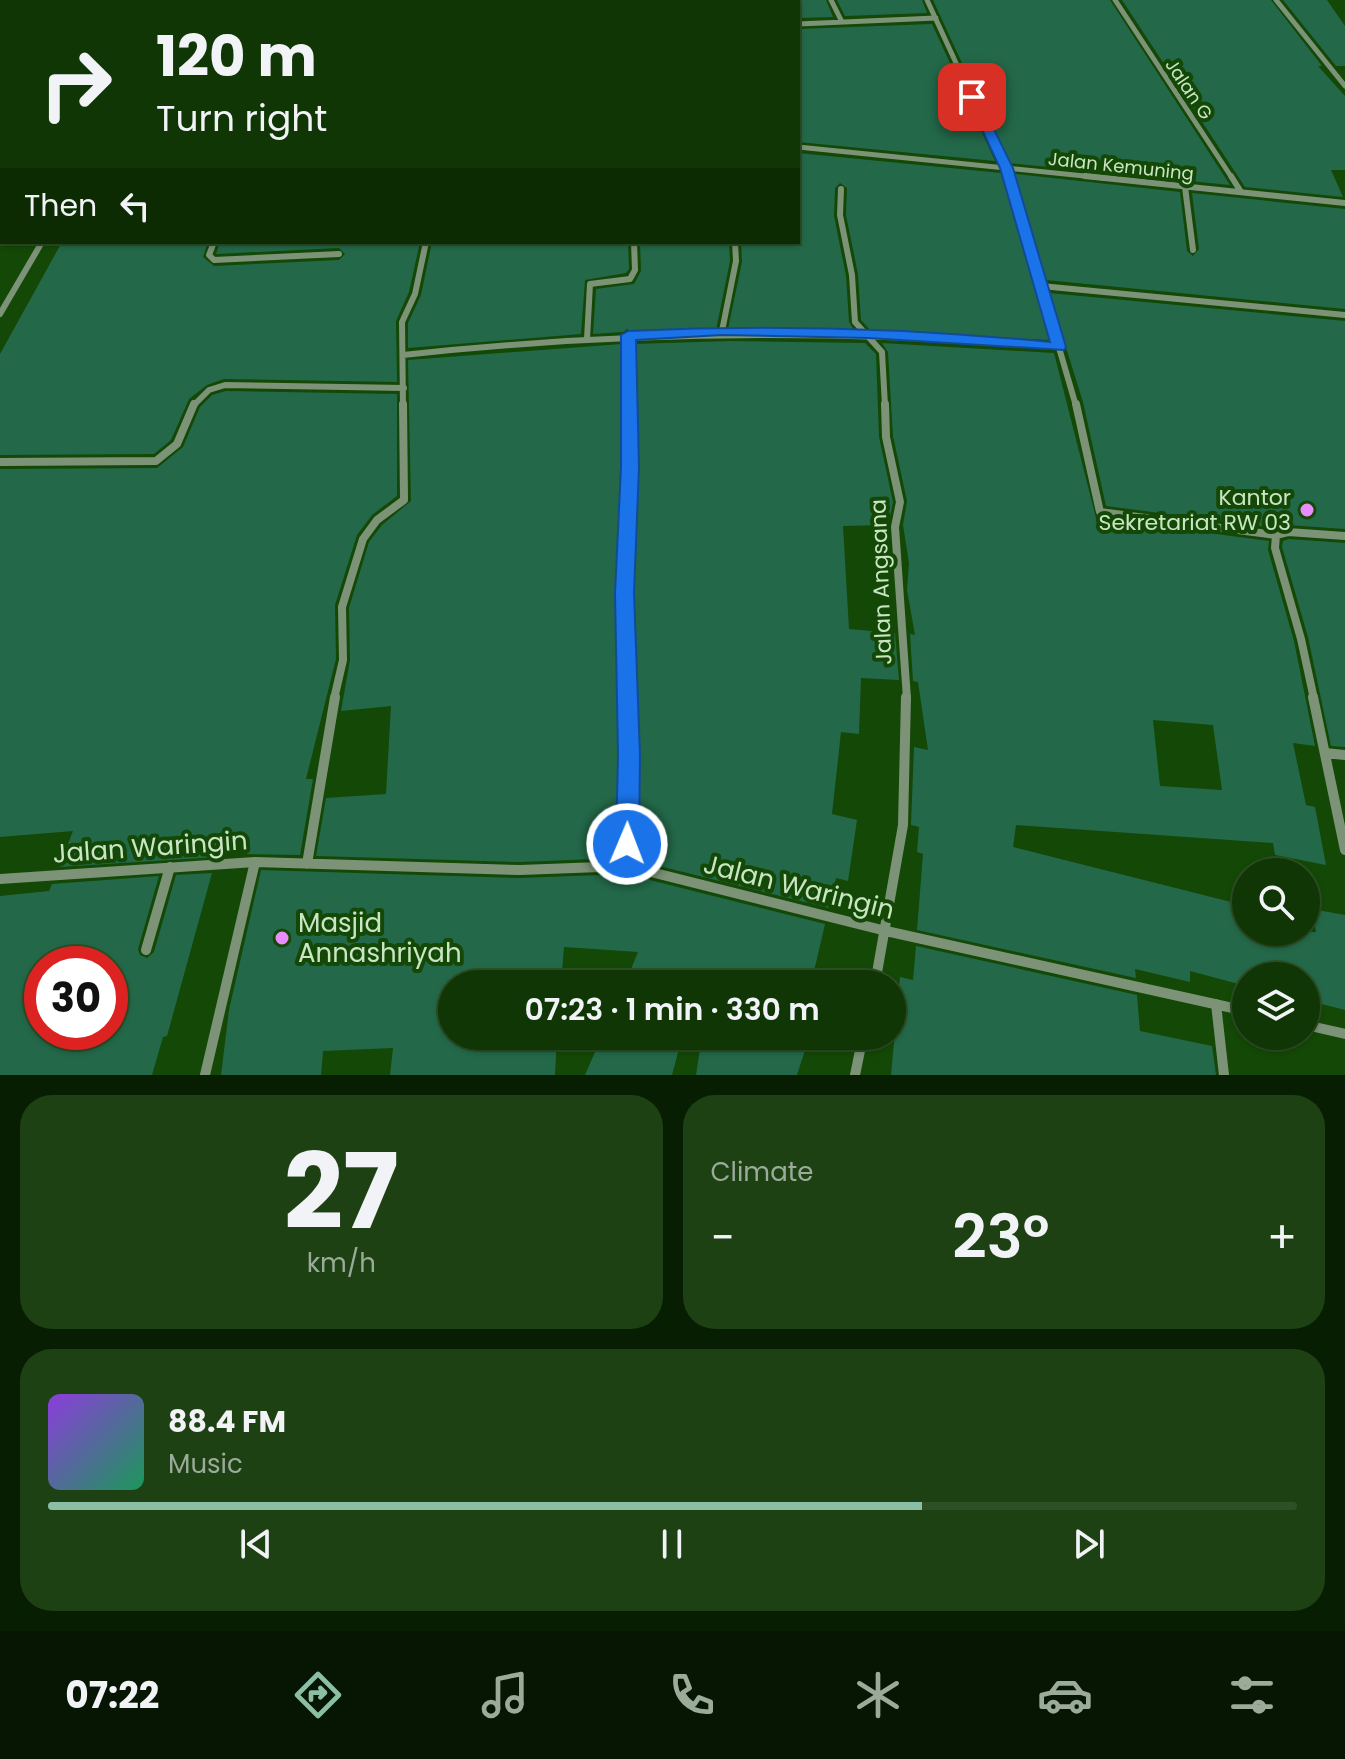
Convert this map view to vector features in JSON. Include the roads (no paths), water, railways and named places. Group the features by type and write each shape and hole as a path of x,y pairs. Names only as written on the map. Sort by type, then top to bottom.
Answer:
{"street":[{"path":"831,0 841,20"},
{"path":"927,0 1006,168 1072,387 1100,512 1276,535 1288,532 1345,536"},
{"name":"Jalan G","path":"1115,0 1241,192"},
{"path":"1276,0 1345,86"},
{"path":"800,24 936,18"},
{"name":"Jalan Kemuning","path":"800,147 1345,203"},
{"path":"1185,187 1193,250"},
{"name":"Jalan Angsana","path":"841,189 840,215 852,275 855,322 882,352 886,437 900,502 895,527 907,705 903,825 878,970"},
{"path":"0,314 41,244"},
{"path":"213,244 209,255 214,260 339,254"},
{"path":"307,864 329,723 343,660 342,607 363,539 377,520 404,500 402,322 415,294 426,244"},
{"path":"587,339 590,284 630,279 635,270 634,244"},
{"path":"722,331 736,261 735,244"},
{"path":"1041,286 1345,315"},
{"path":"403,355 513,343 722,331 953,337 1059,347"},
{"path":"627,866 629,755 625,593 630,467 628,335"},
{"path":"0,462 156,461 167,457 177,443 197,396 216,386 404,388"},
{"path":"1276,535 1275,548 1301,639 1345,850"},
{"path":"1325,753 1345,755"},
{"path":"205,1075 255,862"},
{"name":"Jalan Waringin","path":"0,879 255,862 520,870 627,866 886,931 1232,1008"},
{"path":"146,950 170,867"},
{"path":"1216,1004 1224,1075"},
{"path":"1320,1028 1345,1034"},
{"path":"855,1075 860,1050"}],"place":[{"name":"Kantor Sekretariat RW 03","path":"1307,510"},
{"name":"Masjid Annashriyah","path":"282,938"}]}
